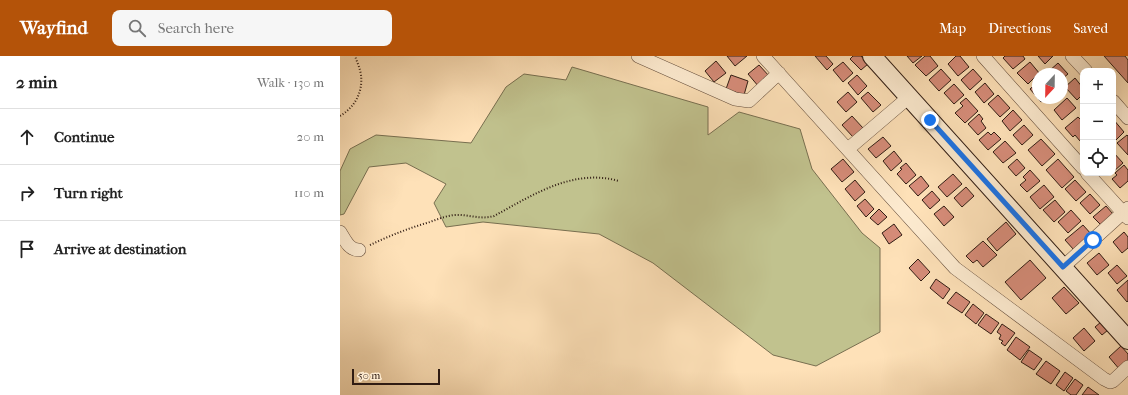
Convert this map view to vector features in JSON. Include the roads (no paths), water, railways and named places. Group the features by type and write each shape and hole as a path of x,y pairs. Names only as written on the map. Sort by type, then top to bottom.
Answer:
{"street":[{"path":"763,56 954,268 1104,379 1110,382 1113,381 1128,367"},
{"path":"872,56 1128,340"},
{"path":"983,56 1080,165"},
{"path":"1072,56 1083,68"},
{"path":"644,57 735,99 749,101 779,73"},
{"path":"848,149 909,97"},
{"path":"1116,104 1128,118"},
{"path":"1063,267 1126,213 1090,176"},
{"path":"340,232 350,247 354,250 360,250"}]}
